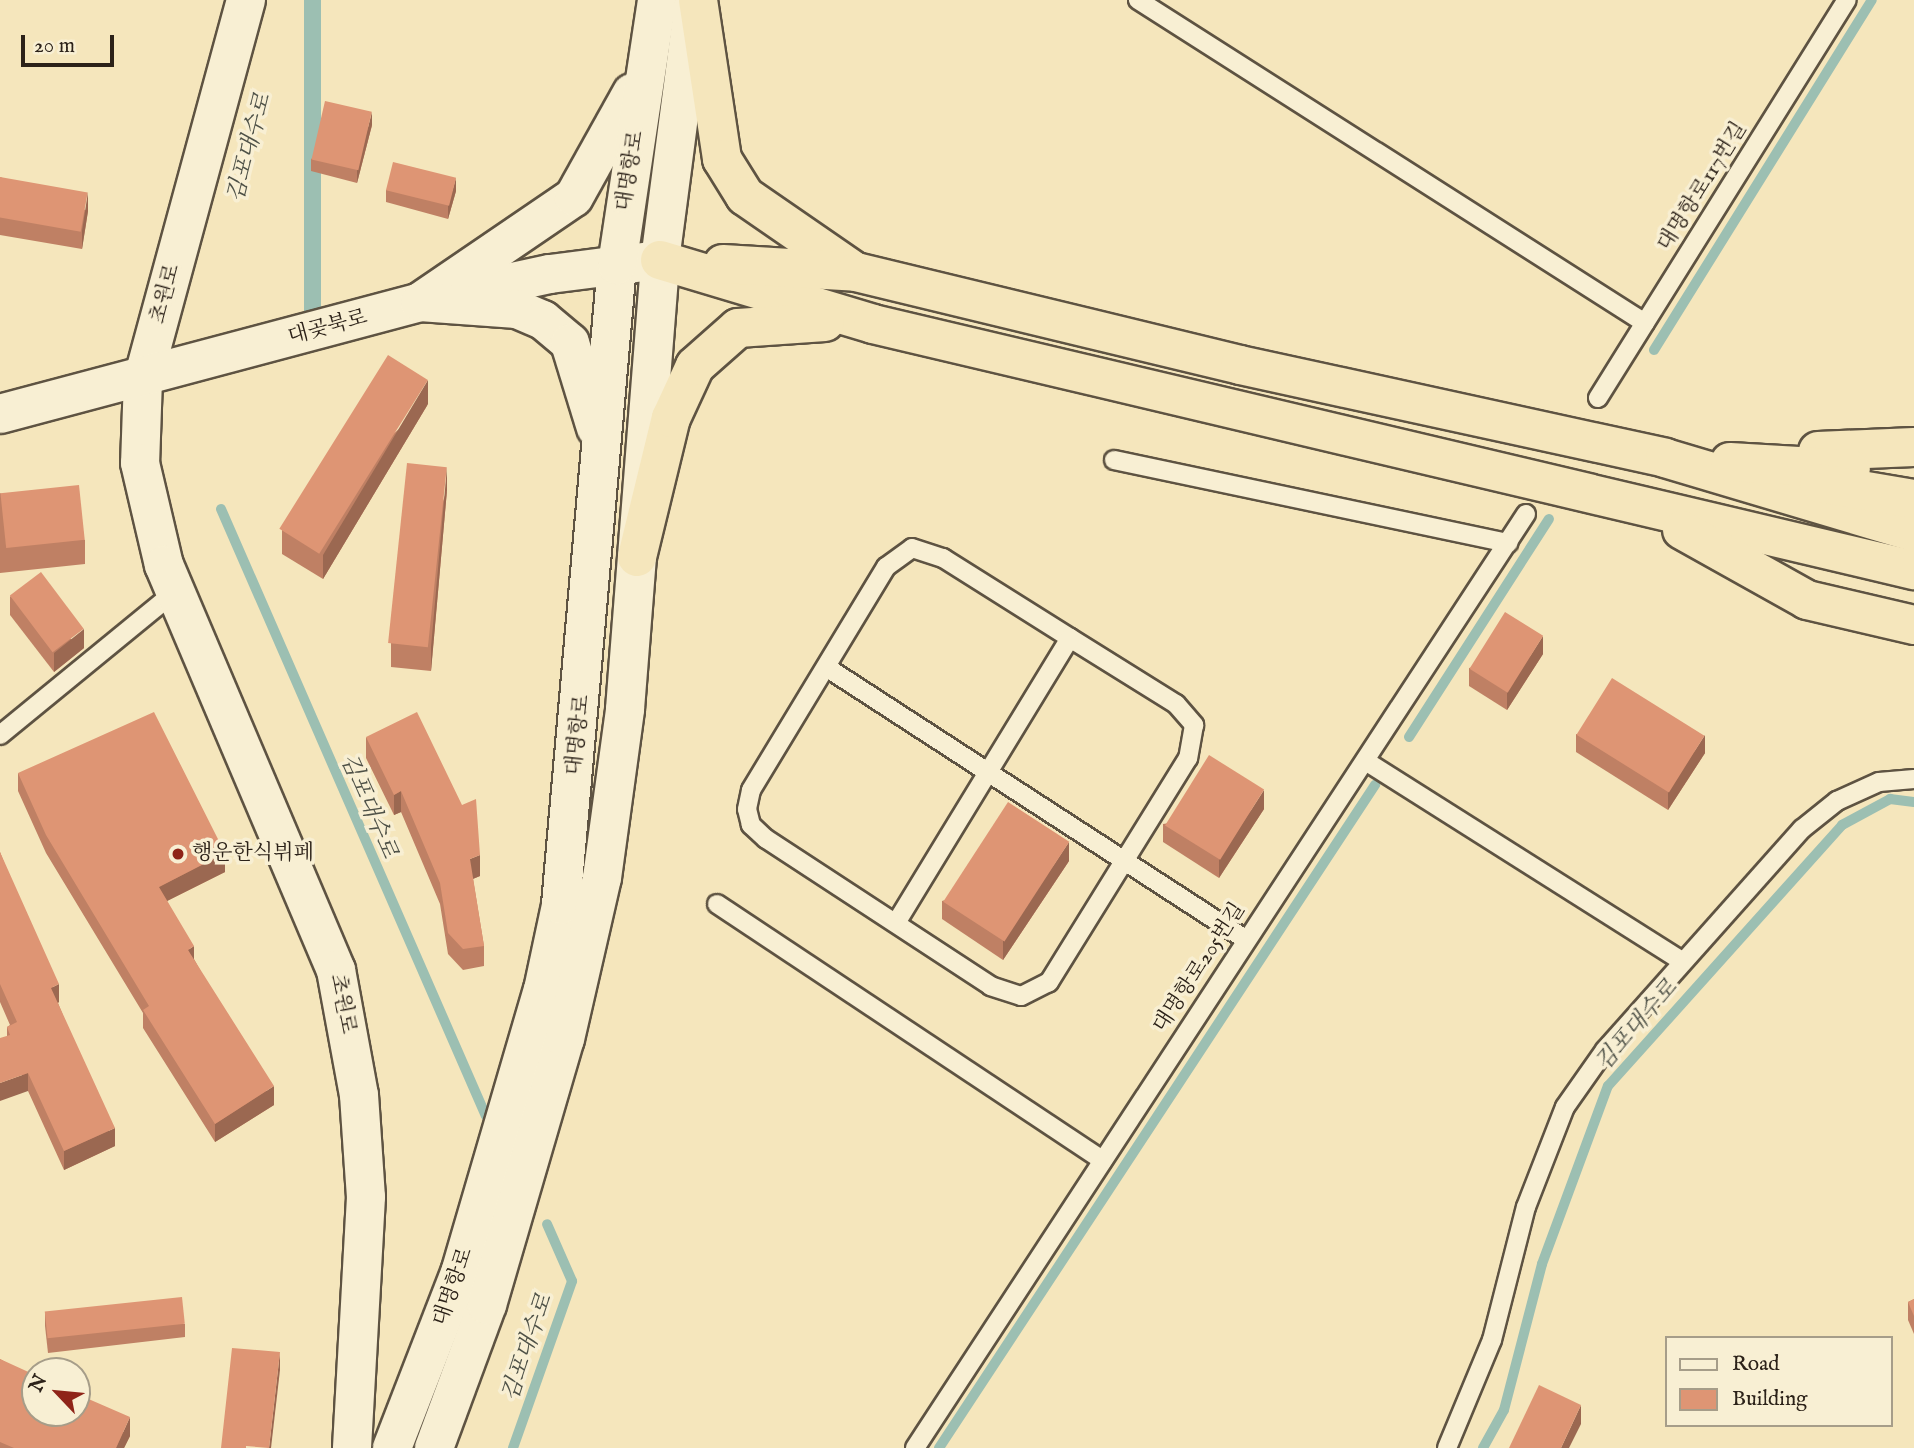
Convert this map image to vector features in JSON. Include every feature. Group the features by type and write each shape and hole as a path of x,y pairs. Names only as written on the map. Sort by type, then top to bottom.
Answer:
{"highway":[{"path":"696,0 722,159 745,195 856,272"},
{"path":"660,260 856,272 1240,365 1665,458 1914,499"},
{"path":"660,260 873,324 1914,570"},
{"path":"637,557 671,418 695,366 738,328 788,320 873,324"},
{"path":"1665,458 1914,447"},
{"path":"1665,458 1914,473"},
{"path":"1665,458 1914,532"},
{"path":"1643,508 1804,568 1914,594"},
{"path":"1643,508 1807,600 1914,625"}],"main road":[{"name":"초원로","path":"247,0 144,379 140,463 176,591 336,970 365,1152 352,1448"},
{"name":"대명항로","path":"398,1436 460,1273 543,990 561,905 617,265 657,0"},
{"path":"421,302 574,197 629,102 657,0"},
{"name":"대명항로","path":"434,1448 487,1305 568,1026 602,878 637,557 660,260 696,0"},
{"name":"대곶북로","path":"0,414 144,379 421,302 617,265 660,260"},
{"path":"421,302 517,309 543,320 570,342 602,446"},
{"path":"355,1392 378,1421 398,1436"}],"lane":[{"path":"1138,0 1645,323"},
{"name":"대명항로117번길","path":"1598,398 1847,0"},
{"path":"1114,460 1508,543"},
{"name":"대명항로205번길","path":"915,1448 1245,939 1367,762 1526,514"},
{"path":"912,548 943,558 1176,704 1194,725 1188,758 1049,982 1021,996 991,986 751,825 751,790 826,667 887,567 912,548"},
{"path":"0,735 176,591"},
{"path":"897,923 1070,638"},
{"path":"826,667 1245,939"},
{"path":"1367,762 1682,961"},
{"path":"1447,1448 1492,1340 1526,1207 1564,1107 1682,961 1820,815 1879,782 1914,779"},
{"path":"717,904 1103,1160"}],"shaded area":[{"path":"304,0 321,0 321,316 304,316"}],"building":[{"path":"325,101 372,112 358,170 312,159"},
{"path":"393,162 456,178 449,206 386,190"},
{"path":"0,177 88,192 81,232 0,218"},
{"path":"388,355 428,380 319,554 279,529"},
{"path":"407,463 447,467 428,647 388,643"},
{"path":"79,485 85,540 6,548 0,493"},
{"path":"41,572 84,629 53,652 10,595"},
{"path":"1505,612 1543,636 1508,693 1469,669"},
{"path":"1612,678 1704,736 1669,793 1576,735"},
{"path":"154,712 225,853 159,887 194,946 188,950 274,1086 215,1124 143,1010 149,1006 46,835 18,773"},
{"path":"417,712 462,805 476,799 480,855 470,859 484,946 463,949 448,933 440,883 401,791 394,795 366,737"},
{"path":"1209,755 1264,789 1220,860 1165,825"},
{"path":"1008,802 1069,842 1004,942 943,902"},
{"path":"0,852 59,984 51,988 115,1128 64,1151 28,1073 0,1083 0,1038 10,1035 7,1027 17,1022 0,984"},
{"path":"182,1297 185,1324 48,1338 45,1311"},
{"path":"1914,1299 1914,1316 1908,1302"},
{"path":"232,1348 280,1352 269,1448 221,1448"},
{"path":"0,1359 21,1369 21,1427 91,1427 91,1400 130,1417 116,1448 14,1448 0,1442"},
{"path":"1539,1385 1581,1405 1561,1448 1509,1448"}],"waterway":[{"path":"1654,350 1872,0"},
{"name":"김포대수로","path":"221,509 486,1116"},
{"path":"1409,737 1549,519"},
{"path":"939,1448 1375,785"},
{"name":"김포대수로","path":"1483,1448 1504,1410 1542,1264 1608,1086 1842,825 1890,799 1914,802"},
{"name":"김포대수로","path":"513,1448 572,1281 547,1224"}],"place":[{"name":"행운한식뷔페","path":"178,854"}]}
